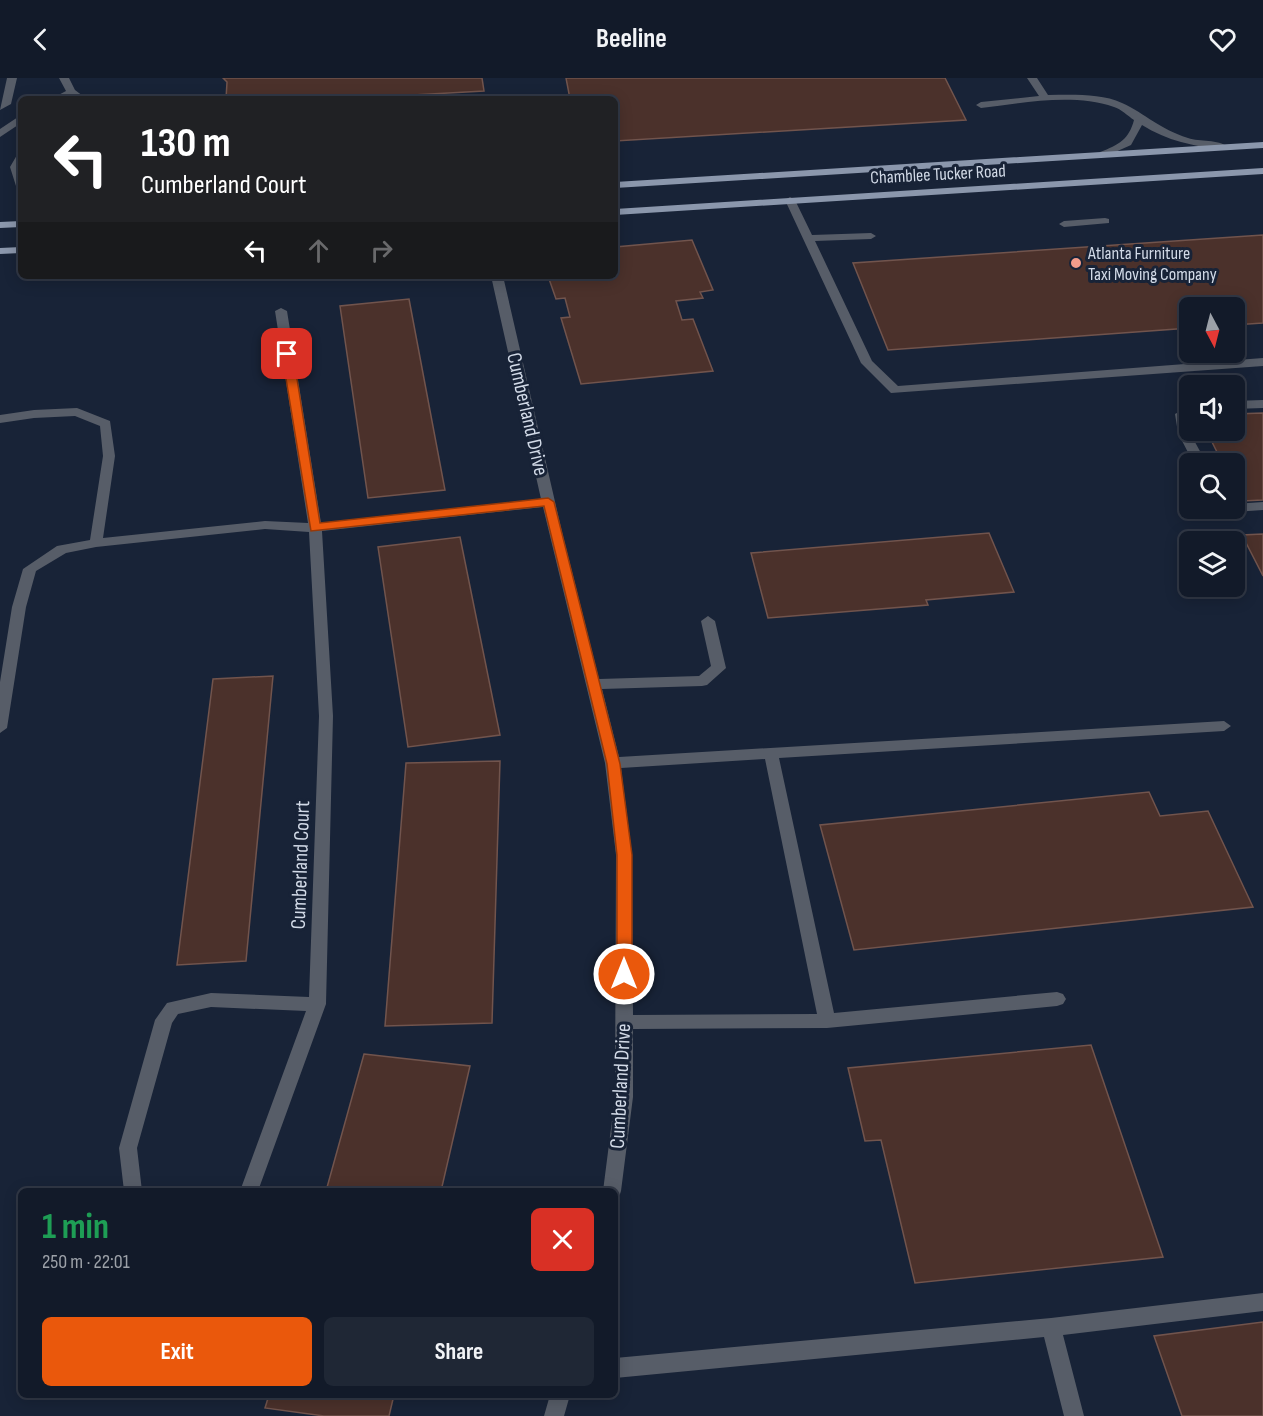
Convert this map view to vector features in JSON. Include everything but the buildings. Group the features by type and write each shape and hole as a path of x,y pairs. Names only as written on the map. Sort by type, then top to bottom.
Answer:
{"main road":[{"name":"Chamblee Tucker Road","path":"618,185 1263,145"},
{"name":"Chamblee Tucker Road","path":"618,212 1263,171"},
{"path":"0,225 18,224"},
{"path":"0,251 18,250"}],"street":[{"path":"0,107 6,104 12,78"},
{"path":"64,78 71,92 77,96"},
{"path":"1032,78 1045,98"},
{"path":"62,96 71,92"},
{"path":"981,105 1045,98 1081,98 1118,105 1160,132 1189,142 1223,147"},
{"path":"1104,154 1126,146 1136,132 1139,119"},
{"path":"0,134 18,120"},
{"path":"0,166 18,162"},
{"path":"790,200 867,363 896,390 1263,362"},
{"path":"1064,224 1105,221"},
{"path":"808,238 871,236"},
{"name":"Cumberland Drive","path":"498,279 548,502 614,764 624,855 624,1097 612,1188"},
{"name":"Cumberland Court","path":"250,1188 317,1004 326,716 315,528 280,310"},
{"path":"1245,405 1263,404"},
{"path":"0,418 77,412 105,424 109,456 96,543"},
{"path":"0,728 19,607 30,569 62,549 96,543 266,525 315,528 548,502"},
{"path":"1245,507 1263,506"},
{"path":"592,684 702,681 719,668 708,621"},
{"path":"614,764 1224,726"},
{"path":"771,754 827,1021"},
{"path":"624,1022 827,1021 1057,999"},
{"path":"133,1188 128,1148 164,1020 173,1008 211,1000 317,1004"},
{"path":"618,1368 1051,1327 1263,1302"},
{"path":"1051,1327 1074,1416"},
{"path":"554,1416 559,1398"}],"place":[{"name":"Atlanta Furniture Taxi Moving Company","path":"1076,263"}],"route":[{"path":"287,354 315,528 548,502 614,764 624,855 624,974"}]}
